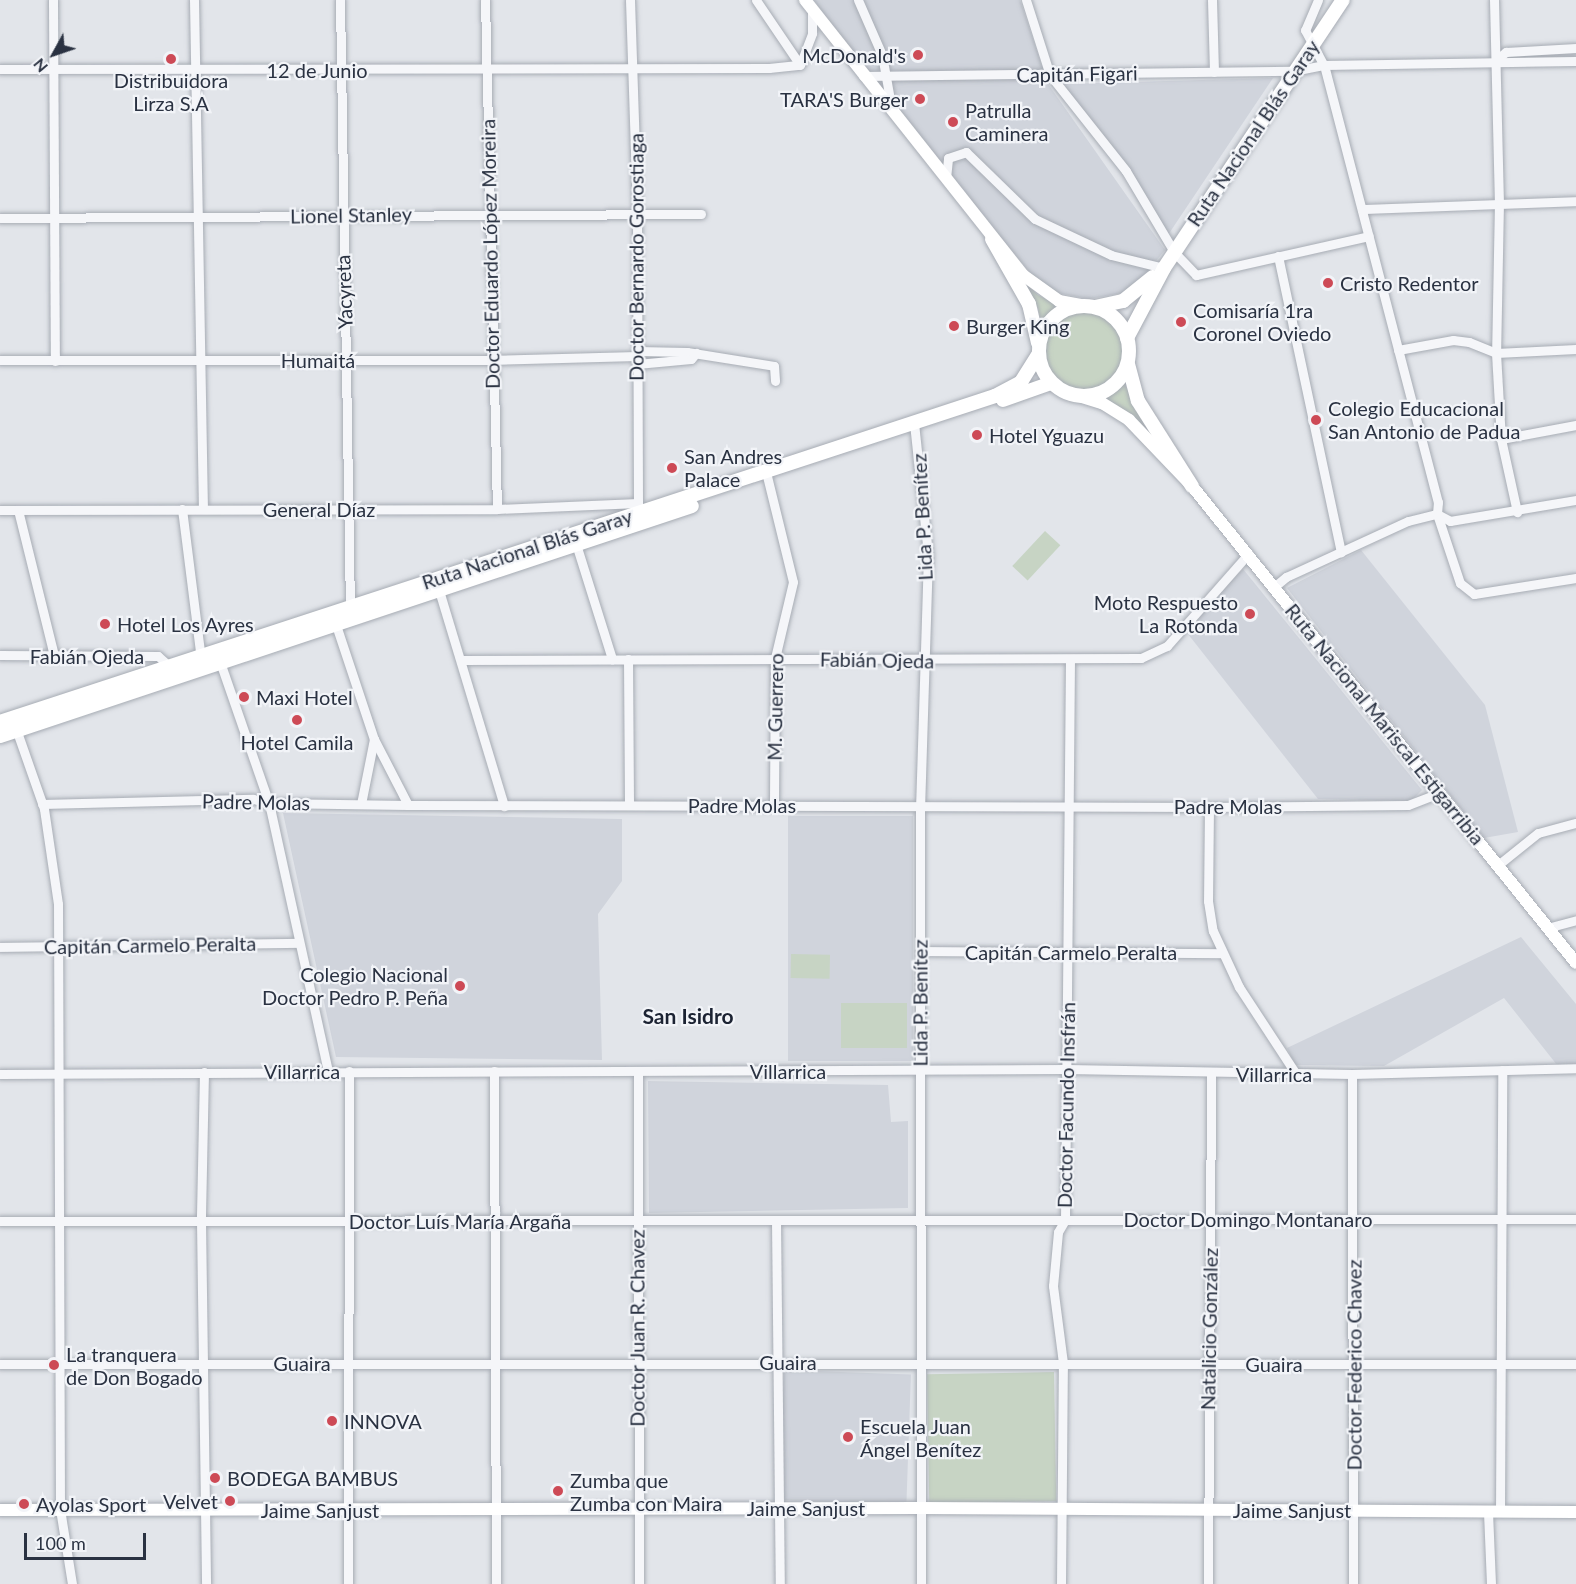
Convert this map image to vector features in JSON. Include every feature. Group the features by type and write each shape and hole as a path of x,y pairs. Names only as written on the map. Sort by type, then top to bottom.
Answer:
{"highway":[{"name":"Ruta Nacional Blás Garay","path":"1127,338 1174,252 1293,71 1343,0"},
{"path":"992,239 1029,304 1039,350 1051,383 1060,390 1082,397 1111,388 1128,362"},
{"name":"Ruta Nacional Blás Garay","path":"1091,306 1123,301 1164,268"},
{"path":"1039,350 1050,320 1067,309 1091,306 1112,316 1127,338 1128,362 1138,401 1192,486"},
{"name":"Ruta Nacional Blás Garay","path":"916,427 1004,393 1028,374 1039,350"},
{"name":"Ruta Nacional Blás Garay","path":"10,724 437,584 640,513 767,476 1051,383"},
{"name":"Ruta Nacional Blás Garay","path":"437,584 576,544 640,513"},
{"name":"Ruta Nacional Blás Garay","path":"0,736 10,724 169,666 202,662"}],"main road":[{"path":"808,5 992,239 1040,291 1059,301 1091,306"},
{"name":"Ruta Nacional Mariscal Estigarribia","path":"1082,397 1102,403 1129,420 1192,486 1576,963"},
{"name":"Jaime Sanjust","path":"0,1510 919,1508 1576,1512"}],"street":[{"path":"53,0 52,218 55,361"},
{"path":"194,0 198,360 203,508"},
{"name":"Yacyreta","path":"340,0 341,215 350,613"},
{"name":"Doctor Eduardo López Moreira","path":"485,0 490,360 497,509"},
{"name":"Doctor Bernardo Gorostiaga","path":"630,0 637,213 640,513"},
{"path":"756,0 800,64"},
{"path":"858,0 882,55 883,77 894,116"},
{"path":"1026,0 1050,75 1126,171 1174,252 1196,275 1369,236"},
{"path":"1212,0 1214,72"},
{"path":"1318,0 1305,30 1314,41 1324,65 1438,502 1437,514 1460,583 1474,594 1576,578"},
{"path":"1494,0 1499,202 1496,353 1501,439 1517,512"},
{"path":"800,64 812,33 808,5"},
{"path":"1496,60 1506,52 1576,48"},
{"path":"1496,60 1509,64 1576,61"},
{"name":"Capitán Figari","path":"862,76 1293,71 1324,65 1496,60"},
{"name":"12 de Junio","path":"0,69 633,69 800,64"},
{"path":"946,178 948,158 966,152 1035,219 1111,255 1164,268"},
{"path":"1362,209 1499,202 1576,201"},
{"name":"Lionel Stanley","path":"0,218 701,214"},
{"path":"1278,256 1341,552"},
{"path":"1398,350 1461,340 1496,353 1576,349"},
{"name":"Humaitá","path":"0,360 490,360 637,357 696,353 774,366 775,381"},
{"path":"1501,439 1576,425"},
{"name":"Lida P. Benítez","path":"916,427 928,555 922,662 920,807 918,1362 921,1584"},
{"name":"M. Guerrero","path":"767,476 793,582 775,658 774,804"},
{"path":"1274,586 1408,521 1437,514 1450,521 1517,512 1576,500"},
{"path":"182,508 202,662"},
{"name":"General Díaz","path":"0,510 497,509 640,513"},
{"path":"18,510 54,655"},
{"path":"576,544 612,659"},
{"name":"Fabián Ojeda","path":"461,660 775,658 922,662 1152,655 1167,646 1248,555"},
{"path":"437,584 504,806"},
{"path":"333,618 374,739 408,805"},
{"name":"Fabián Ojeda","path":"0,655 158,656 169,666"},
{"path":"219,657 269,803 328,1071"},
{"path":"628,659 629,805"},
{"name":"Doctor Facundo Insfrán","path":"1061,1584 1063,1363 1053,1286 1058,1232 1065,1220 1070,659"},
{"path":"10,724 42,804 54,861 57,947 60,1509 72,1584"},
{"path":"361,804 374,739"},
{"name":"Padre Molas","path":"42,804 253,799 269,803 504,806 774,804 920,807 1209,807 1408,805 1439,793"},
{"path":"1209,807 1208,901 1222,953 1239,987 1296,1074"},
{"path":"1498,865 1538,833 1576,823"},
{"path":"1547,927 1576,920"},
{"name":"Capitán Carmelo Peralta","path":"0,947 299,943"},
{"name":"Capitán Carmelo Peralta","path":"920,951 1222,953"},
{"name":"Villarrica","path":"0,1074 1067,1069 1211,1074 1352,1074 1576,1068"},
{"path":"1491,1584 1500,1364 1503,1219 1502,1070"},
{"path":"348,1584 349,1071"},
{"path":"494,1071 496,1584"},
{"path":"204,1072 201,1221 205,1363 206,1584"},
{"name":"Doctor Juan R. Chavez","path":"638,1072 636,1362 639,1584"},
{"name":"Natalicio González","path":"1208,1584 1207,1364 1211,1074"},
{"name":"Doctor Federico Chavez","path":"1352,1074 1353,1584"},
{"name":"Doctor Domingo Montanaro","path":"920,1220 1576,1219"},
{"path":"777,1220 780,1584"},
{"name":"Doctor Luís María Argaña","path":"0,1221 920,1220"},
{"name":"Guaira","path":"0,1364 918,1362 1576,1364"}],"shaded area":[{"path":"814,0 1020,0 1048,84 1165,250 1146,273 1122,293 1089,299 1058,293 1037,281 872,83"},
{"path":"1273,78 1168,235 1061,84"},
{"path":"1361,550 1485,705 1518,832 1484,838 1287,588"},
{"path":"1243,569 1422,790 1411,801 1318,799 1184,629"},
{"name":"Colegio Nacional Doctor Pedro P. Peña","path":"283,813 622,819 622,881 598,914 602,1060 336,1057"},
{"path":"788,816 913,816 913,1061 788,1061"},
{"path":"1521,937 1576,1004 1576,1064 1557,1065 1504,998 1384,1066 1295,1065 1287,1048"},
{"path":"648,1081 888,1085 891,1122 908,1121 908,1208 649,1213"},
{"name":"Escuela Juan Ángel Benítez","path":"784,1370 911,1374 906,1504 779,1500"}],"green space":[{"path":"1022,280 1038,295 1060,306 1041,324 1038,308"},
{"path":"1084,311 1099,314 1112,323 1121,336 1124,351 1121,366 1112,379 1099,388 1084,391 1069,388 1056,379 1047,366 1044,351 1047,336 1056,323 1069,314"},
{"path":"1123,381 1160,445 1100,398 1112,394"},
{"path":"1045,531 1060,545 1028,580 1012,566"},
{"path":"791,954 830,955 830,979 791,978"},
{"path":"841,1003 907,1003 907,1048 841,1048"},
{"path":"1054,1372 1056,1501 929,1503 927,1374"}],"place":[{"name":"McDonald's","path":"918,55"},
{"name":"Distribuidora Lirza S.A","path":"171,59"},
{"name":"TARA'S Burger","path":"920,99"},
{"name":"Patrulla Caminera","path":"953,122"},
{"name":"Cristo Redentor","path":"1328,283"},
{"name":"Comisaría 1ra Coronel Oviedo","path":"1181,322"},
{"name":"Burger King","path":"954,326"},
{"name":"Colegio Educacional San Antonio de Padua","path":"1316,420"},
{"name":"Hotel Yguazu","path":"977,435"},
{"name":"San Andres Palace","path":"672,468"},
{"name":"Moto Respuesto La Rotonda","path":"1250,614"},
{"name":"Hotel Los Ayres","path":"105,624"},
{"name":"Maxi Hotel","path":"244,697"},
{"name":"Hotel Camila","path":"297,720"},
{"name":"Colegio Nacional Doctor Pedro P. Peña","path":"460,986"},
{"name":"La tranquera de Don Bogado","path":"54,1365"},
{"name":"INNOVA","path":"332,1421"},
{"name":"Escuela Juan Ángel Benítez","path":"848,1437"},
{"name":"BODEGA BAMBUS","path":"215,1478"},
{"name":"Zumba que Zumba con Maira","path":"558,1491"},
{"name":"Velvet","path":"230,1501"},
{"name":"Ayolas Sport","path":"24,1504"}],"district":[{"name":"San Isidro","path":"688,1016"}]}
